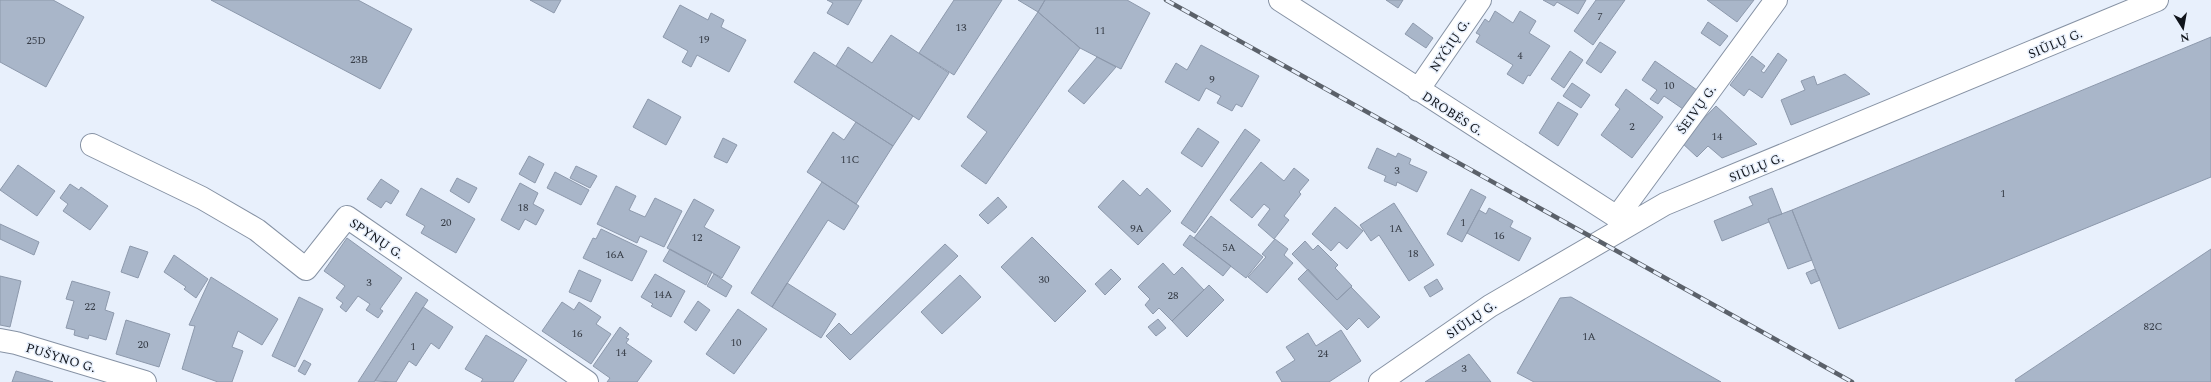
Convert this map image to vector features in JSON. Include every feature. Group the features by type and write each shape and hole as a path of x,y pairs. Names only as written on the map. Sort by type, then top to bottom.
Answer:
{"street":[{"name":"DROBĖS G.","path":"1280,0 1620,223"},
{"name":"NYČIŲ G.","path":"1418,90 1480,0"},
{"name":"ŠEIVŲ G.","path":"1620,223 1776,0"},
{"name":"SIŪLŲ G.","path":"1380,382 1490,306 1620,223 2157,0"},
{"name":"SPYNŲ G.","path":"92,145 202,198 232,215 257,230 306,269 347,217 587,382"},
{"name":"PUŠYNO G.","path":"0,340 16,343 145,382"}],"building":[{"path":"0,0 53,0 84,17 46,87 0,62"},
{"path":"211,0 358,0 412,29 380,89"},
{"path":"530,0 561,0 554,13"},
{"path":"827,0 862,0 848,25 827,13 833,3"},
{"path":"954,0 1002,0 954,75 919,53"},
{"path":"1018,0 1045,0 1038,12"},
{"path":"1045,0 1127,0 1150,13 1121,69 1080,48 1038,12"},
{"path":"1386,0 1403,0 1398,8"},
{"path":"1543,0 1586,0 1578,14 1557,2 1554,6"},
{"path":"1596,0 1625,0 1593,45 1574,31"},
{"path":"1707,0 1754,0 1737,22"},
{"path":"680,5 708,20 711,13 724,20 721,27 746,40 729,72 697,55 691,67 682,62 688,51 663,37"},
{"path":"1495,11 1513,23 1520,11 1536,21 1529,33 1550,46 1523,84 1507,74 1513,65 1476,42 1480,35 1476,33 1485,19 1489,22"},
{"path":"1038,12 1080,48 986,184 961,166 987,132 967,117"},
{"path":"1708,22 1728,36 1720,46 1701,33"},
{"path":"1413,23 1433,38 1426,48 1405,34"},
{"path":"891,35 949,73 919,120 836,66 848,47 872,63"},
{"path":"2211,37 2211,177 1839,329 1792,210"},
{"path":"1600,42 1616,52 1601,73 1586,63"},
{"path":"1201,45 1259,76 1242,107 1236,104 1232,111 1217,103 1221,96 1206,88 1199,101 1165,82 1176,63 1187,70"},
{"path":"1570,51 1583,60 1564,88 1551,79"},
{"path":"814,52 913,116 893,146 794,82"},
{"path":"1778,53 1787,60 1762,98 1749,89 1744,96 1730,85 1752,56 1765,66 1761,71 1764,73"},
{"path":"1097,57 1116,67 1084,104 1068,91"},
{"path":"1655,61 1697,90 1683,109 1664,96 1658,104 1650,99 1657,90 1642,80"},
{"path":"1845,74 1870,94 1791,125 1781,100 1805,90 1801,81 1814,76 1817,85"},
{"path":"1572,83 1590,95 1581,108 1563,96"},
{"path":"1626,89 1663,117 1632,158 1601,135 1620,109 1615,105"},
{"path":"648,99 681,117 666,145 633,127"},
{"path":"1558,102 1578,114 1558,146 1539,133"},
{"path":"1716,106 1757,144 1722,158 1708,146 1697,157 1681,142"},
{"path":"856,122 893,146 856,204 807,172 833,132 844,140"},
{"path":"1198,128 1219,142 1202,167 1181,153"},
{"path":"1245,129 1260,140 1195,233 1181,223"},
{"path":"723,138 737,145 727,163 714,157"},
{"path":"1377,148 1396,157 1398,153 1411,159 1409,164 1427,172 1417,192 1397,182 1396,186 1384,181 1386,176 1368,168"},
{"path":"529,156 544,164 535,183 519,174"},
{"path":"1261,162 1284,181 1294,168 1309,180 1299,192 1301,194 1284,216 1289,220 1274,239 1258,225 1270,209 1264,204 1252,218 1230,200"},
{"path":"18,165 55,191 37,216 0,190"},
{"path":"576,166 597,176 590,188 570,178"},
{"path":"555,172 589,190 581,205 547,188"},
{"path":"457,178 477,188 469,203 450,191"},
{"path":"381,179 399,191 391,204 386,201 381,208 367,199"},
{"path":"1123,180 1140,196 1147,188 1171,211 1138,245 1098,207"},
{"path":"822,182 859,206 844,230 828,220 772,307 751,293"},
{"path":"520,183 538,193 533,204 544,210 536,225 525,219 519,230 501,220"},
{"path":"70,184 79,190 81,187 108,206 90,230 63,211 68,204 60,198"},
{"path":"616,186 636,196 629,210 645,217 655,198 682,211 664,247 640,236 637,243 597,224"},
{"path":"421,188 475,219 456,253 421,233 425,226 406,215"},
{"path":"1772,188 1782,214 1768,219 1769,222 1722,241 1714,221 1753,205 1749,197"},
{"path":"1471,189 1486,197 1462,242 1447,234"},
{"path":"998,197 1007,207 988,224 979,215"},
{"path":"694,199 714,210 704,227 740,247 722,278 667,248"},
{"path":"1394,203 1434,265 1409,281 1379,235 1371,241 1360,225"},
{"path":"1335,207 1363,231 1347,249 1339,242 1331,251 1312,234"},
{"path":"1489,208 1513,221 1510,227 1531,238 1519,261 1467,233 1479,210 1486,214"},
{"path":"1792,210 1812,260 1788,269 1768,219"},
{"path":"1211,216 1263,257 1246,278 1194,238"},
{"path":"0,224 39,242 34,255 0,239"},
{"path":"601,229 647,251 632,281 583,258 593,238 596,239"},
{"path":"1190,235 1231,266 1223,276 1183,245"},
{"path":"1032,237 1086,291 1055,322 1001,267"},
{"path":"347,238 402,278 380,309 383,311 378,318 366,310 370,304 358,296 346,312 340,307 343,303 336,298 345,286 324,271"},
{"path":"1275,239 1288,249 1284,255 1293,263 1267,293 1248,277 1266,257 1262,254"},
{"path":"1305,241 1313,250 1318,245 1338,265 1335,268 1352,286 1337,300 1292,254"},
{"path":"945,244 958,256 850,360 826,336 839,323 851,335"},
{"path":"130,246 148,252 138,278 121,272"},
{"path":"670,249 712,272 706,285 663,261"},
{"path":"2211,249 2211,382 2016,382 2015,380"},
{"path":"174,255 208,279 196,298 184,289 186,287 164,272"},
{"path":"1163,263 1174,275 1182,267 1204,290 1172,321 1159,308 1153,314 1145,305 1150,299 1138,287"},
{"path":"1111,269 1121,279 1105,295 1095,284"},
{"path":"1308,269 1337,300 1351,287 1380,317 1368,328 1359,318 1347,330 1298,279"},
{"path":"1815,269 1820,280 1811,284 1806,273"},
{"path":"579,270 601,280 591,302 569,292"},
{"path":"655,274 685,291 671,317 651,306 653,304 641,297"},
{"path":"714,274 732,286 726,297 707,286"},
{"path":"960,275 981,297 942,334 921,312"},
{"path":"0,276 21,281 10,327 0,325"},
{"path":"211,277 278,319 262,345 238,331 232,347 243,351 232,382 218,382 182,369 195,326 189,325"},
{"path":"1437,279 1443,289 1430,297 1424,287"},
{"path":"72,281 110,292 105,310 114,313 106,340 89,335 88,339 74,335 75,330 66,328 74,301 66,299"},
{"path":"787,283 836,314 821,338 772,307"},
{"path":"1209,285 1224,300 1187,337 1172,321"},
{"path":"416,292 428,300 374,382 358,382"},
{"path":"299,297 323,309 295,367 272,356"},
{"path":"1571,297 1721,382 1534,382 1517,373 1560,298"},
{"path":"698,301 710,310 696,331 684,322"},
{"path":"562,302 574,310 579,302 601,317 596,324 611,334 591,364 542,331"},
{"path":"423,307 453,327 439,349 431,343 416,366 409,361 396,382 375,381"},
{"path":"738,309 767,329 734,374 706,354"},
{"path":"1158,319 1166,328 1156,336 1148,327"},
{"path":"126,320 170,334 159,367 116,354"},
{"path":"620,327 629,334 626,338 629,339 626,343 652,361 637,382 607,382 610,378 593,366"},
{"path":"1341,330 1361,361 1329,382 1282,382 1276,372 1295,360 1286,347 1308,333 1316,346"},
{"path":"486,335 527,360 513,382 481,382 483,379 465,369"},
{"path":"1469,354 1491,382 1425,382"},
{"path":"304,360 311,364 305,375 298,371"},
{"path":"16,371 53,382 12,382"}],"railway":[{"path":"1166,0 1852,382"}]}
